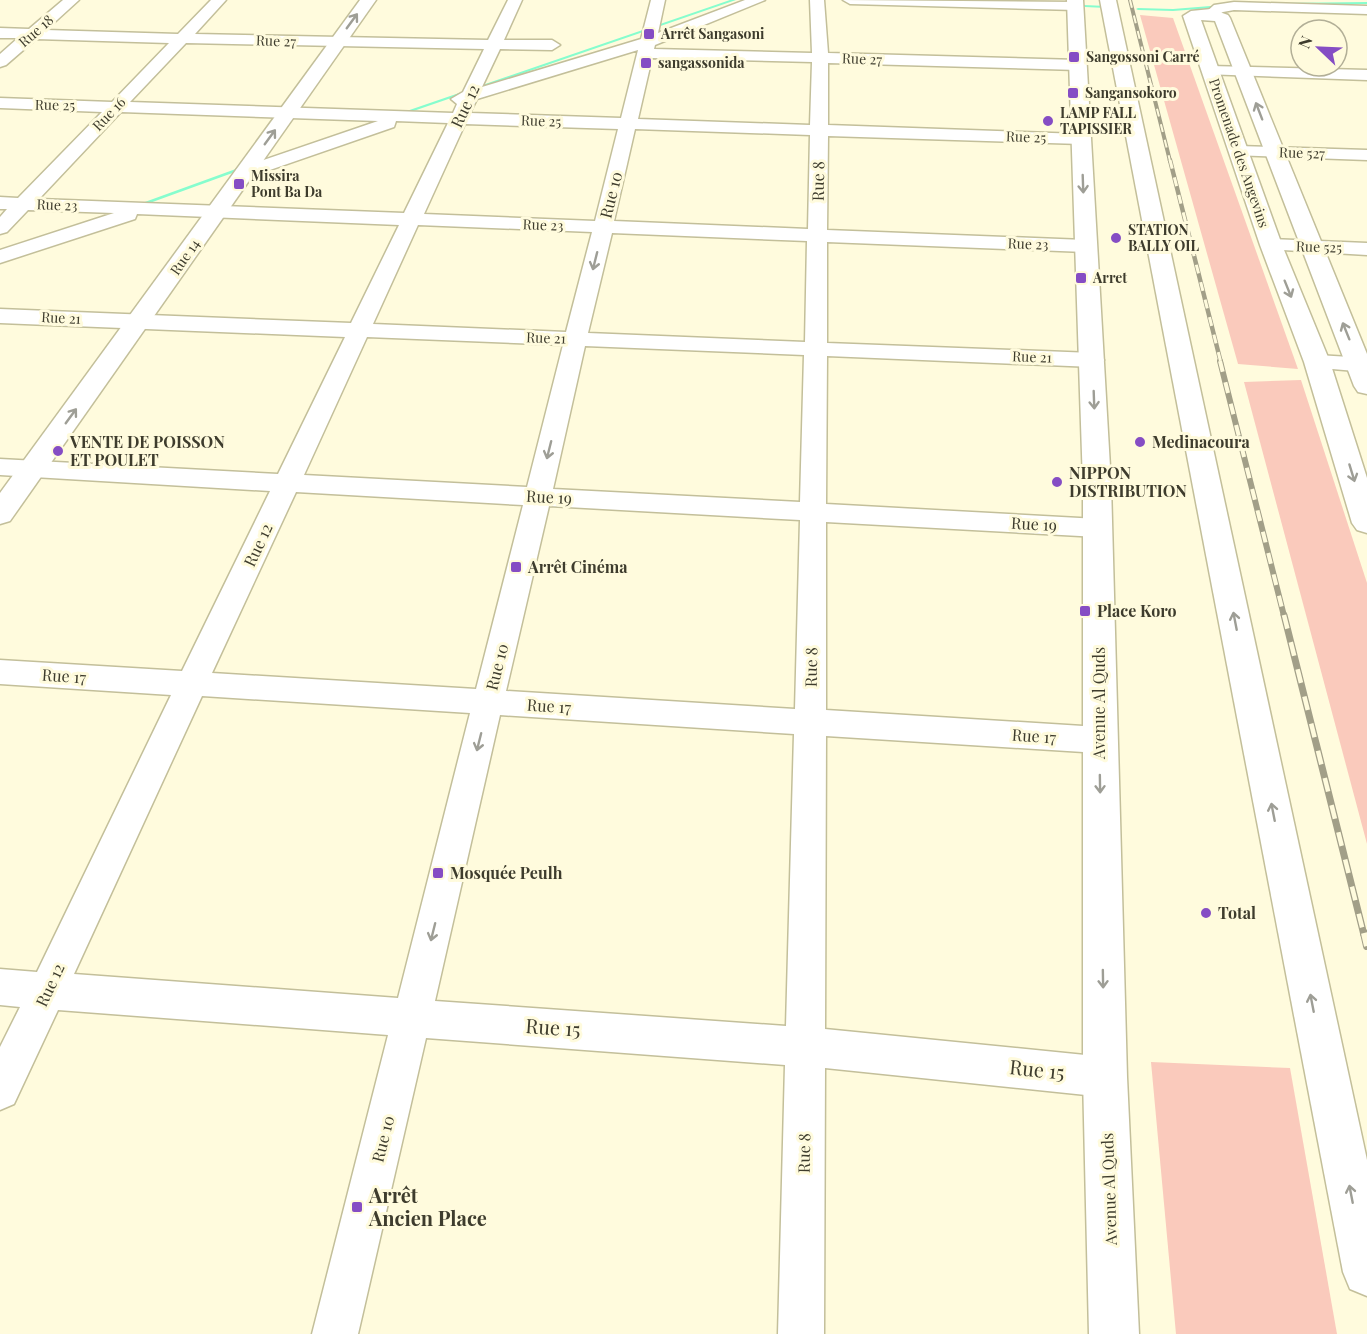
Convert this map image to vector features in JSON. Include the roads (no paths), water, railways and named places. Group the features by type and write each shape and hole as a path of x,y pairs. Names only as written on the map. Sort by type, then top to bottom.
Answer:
{"main road":[{"name":"Rue 14","path":"0,514 140,322 368,0"},
{"path":"1108,0 1367,1272"},
{"name":"Avenue Al Quds","path":"1076,3 1085,246 1093,360 1098,528 1105,1077 1114,1334"},
{"name":"Promenade des Angevins","path":"1364,372 1222,18 1211,14 1191,16 1271,245 1317,362 1367,523"}],"street":[{"name":"Rue 18","path":"0,62 72,0"},
{"name":"Rue 16","path":"0,228 219,0"},
{"name":"Rue 12","path":"0,1090 515,0"},
{"name":"Rue 10","path":"335,1334 658,0"},
{"path":"244,173 405,117 465,107 647,48 758,0"},
{"name":"Rue 8","path":"801,1334 820,58 817,0"},
{"path":"850,0 1076,3"},
{"path":"1211,14 1233,3 1297,4 1367,10"},
{"path":"1297,4 1308,18"},
{"name":"Rue 27","path":"0,33 337,43 552,45"},
{"name":"Rue 27","path":"647,48 820,58 1078,65"},
{"path":"1210,71 1359,75 1367,94"},
{"name":"Rue 25","path":"0,103 405,117 465,107 628,123 1081,139"},
{"name":"Rue 527","path":"1238,151 1367,154"},
{"name":"Rue 23","path":"0,203 1085,246"},
{"path":"0,257 147,208"},
{"name":"Rue 525","path":"1271,245 1367,249"},
{"name":"Rue 21","path":"0,315 1093,360"},
{"path":"1317,362 1364,372"},
{"name":"Rue 19","path":"0,467 1098,528"},
{"name":"Rue 17","path":"0,672 1099,741"},
{"name":"Rue 15","path":"0,987 806,1047 1105,1077"}],"waterway":[{"path":"397,115 734,0"},
{"path":"1278,4 1367,3"},
{"path":"1085,6 1106,7"},
{"path":"1138,9 1173,10 1223,6"},
{"path":"134,207 246,167"}],"railway":[{"path":"1130,0 1170,161"},
{"path":"1170,160 1221,363"},
{"path":"1220,361 1284,616"},
{"path":"1284,615 1364,935"},
{"path":"1364,933 1367,946"}],"place":[{"name":"Arrêt Sangasoni","path":"649,34"},
{"name":"Sangossoni Carré","path":"1074,57"},
{"name":"sangassonida","path":"646,63"},
{"name":"Sangansokoro","path":"1073,93"},
{"name":"LAMP FALL TAPISSIER","path":"1048,121"},
{"name":"Missira Pont Ba Da","path":"239,184"},
{"name":"STATION BALLY OIL","path":"1116,238"},
{"name":"Arret","path":"1081,278"},
{"name":"Medinacoura","path":"1140,442"},
{"name":"VENTE DE POISSON ET POULET","path":"58,451"},
{"name":"NIPPON DISTRIBUTION","path":"1057,482"},
{"name":"Arrêt Cinéma","path":"516,567"},
{"name":"Place Koro","path":"1085,611"},
{"name":"Mosquée Peulh","path":"438,873"},
{"name":"Total","path":"1206,913"},
{"name":"Arrêt Ancien Place","path":"357,1207"}]}
